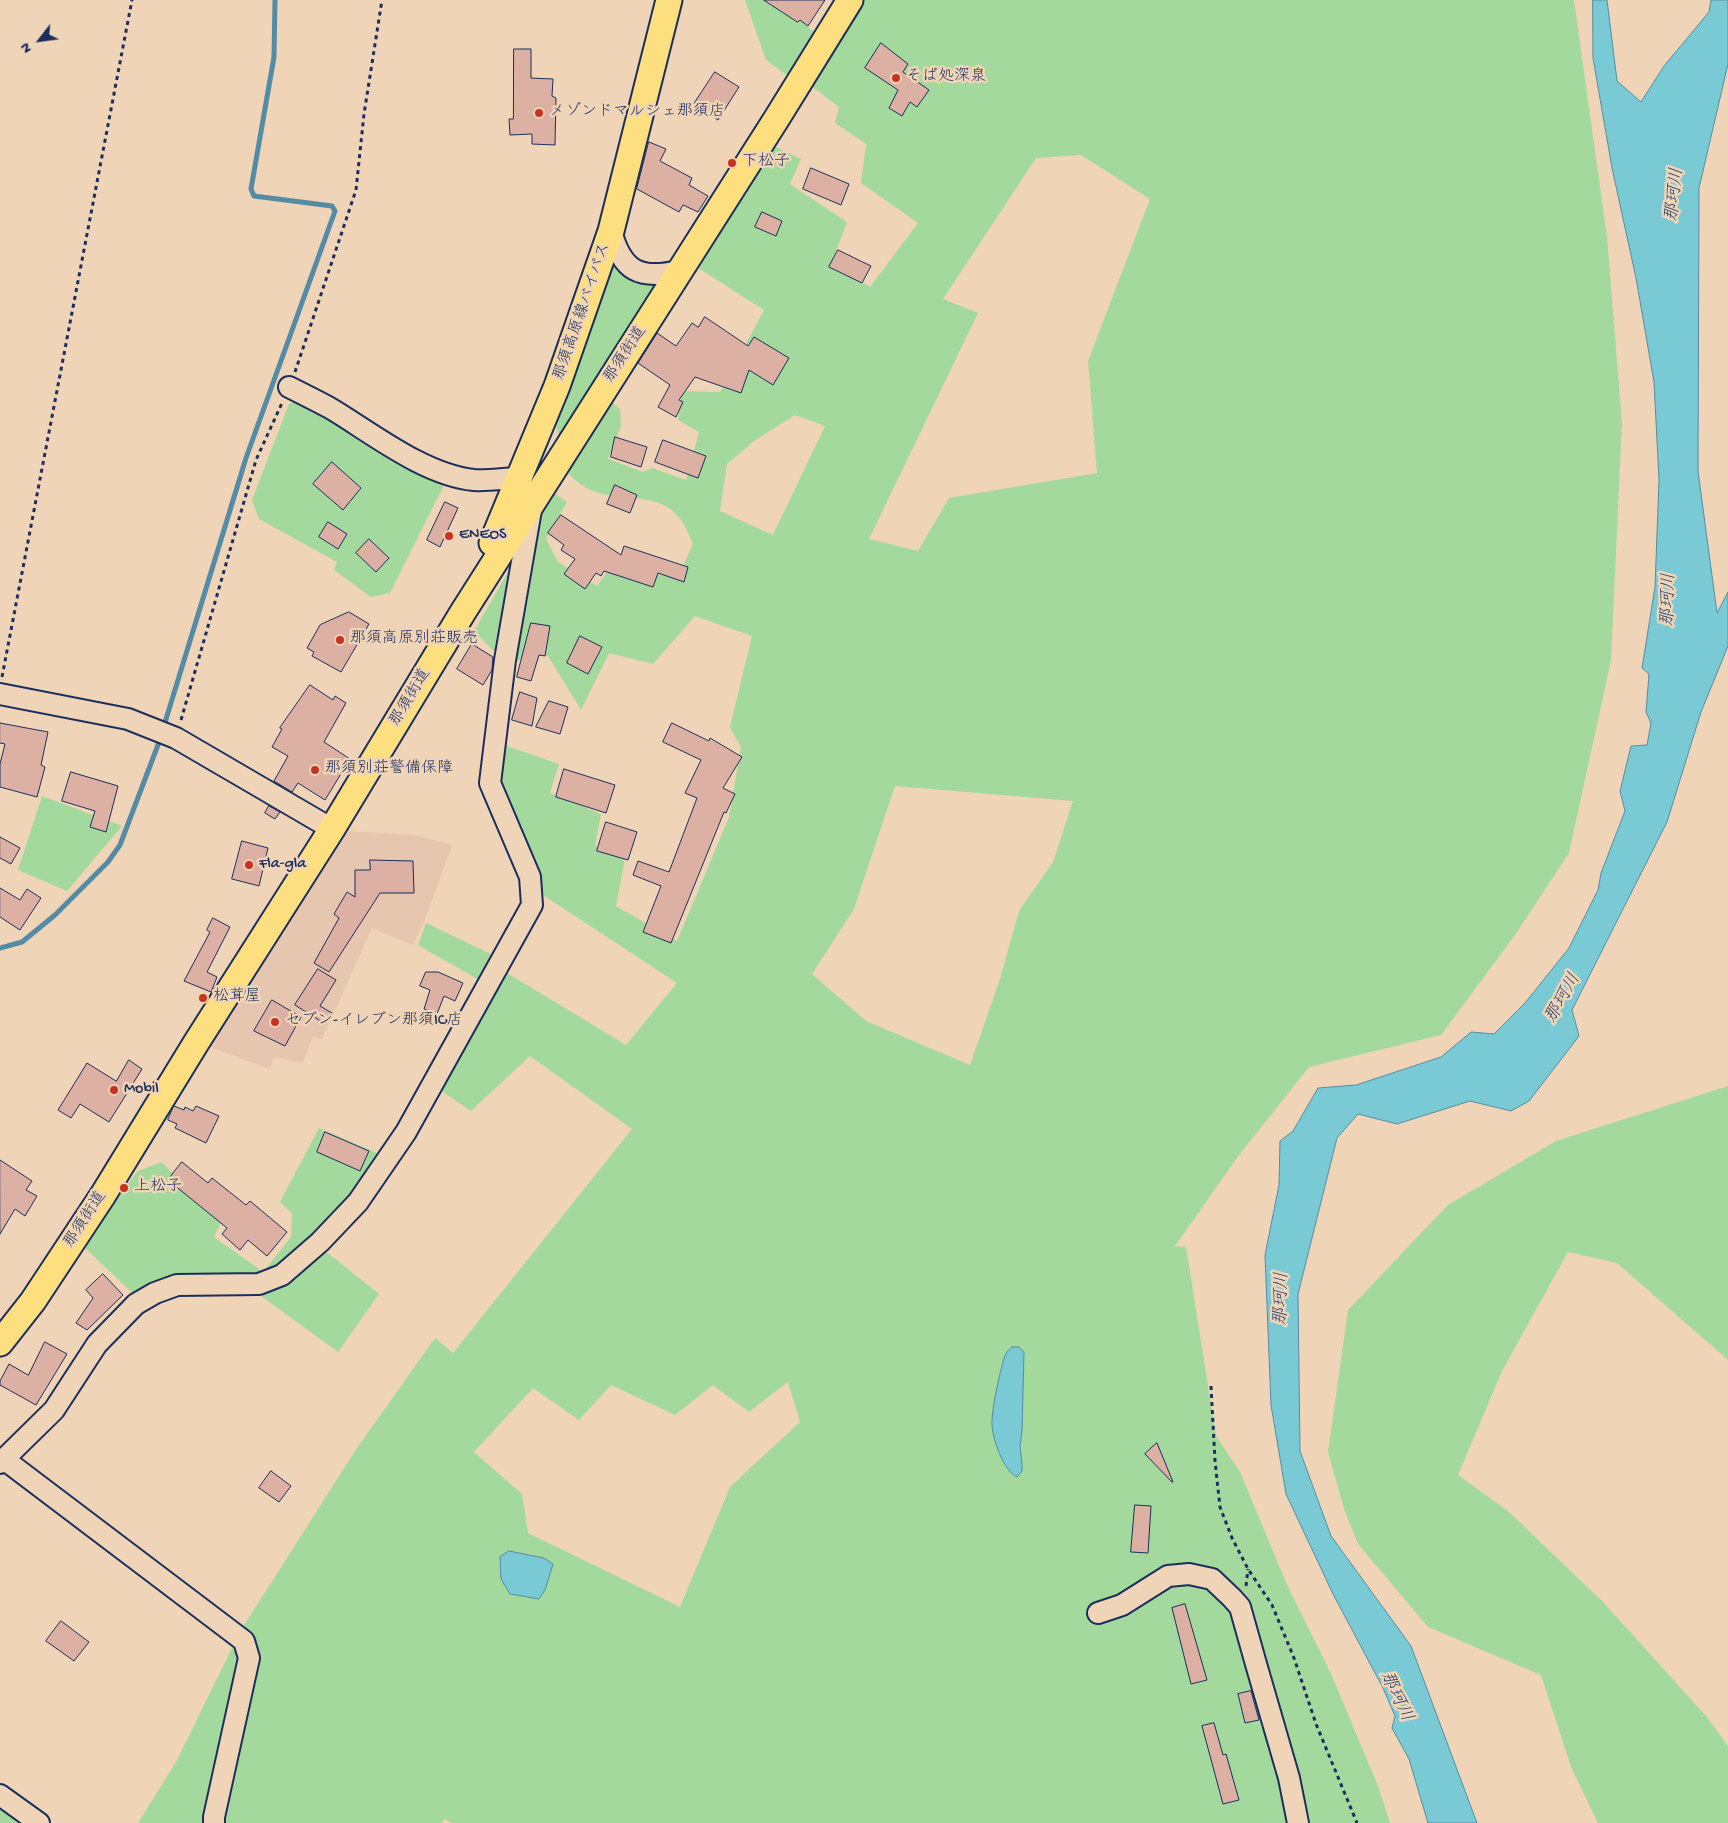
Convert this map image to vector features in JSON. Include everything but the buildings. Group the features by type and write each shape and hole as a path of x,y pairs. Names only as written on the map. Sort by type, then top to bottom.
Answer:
{"main road":[{"name":"那須高原線バイパス","path":"463,612 557,386 611,231 669,0"},
{"name":"那須街道","path":"0,1343 34,1301 103,1195 196,1043 332,829 463,612 850,0"}],"street":[{"path":"611,231 617,252 627,266 642,274 659,275 679,271"},
{"path":"289,387 329,408 424,464 450,474 474,480 520,478"},
{"path":"214,1823 249,1658 244,1641 3,1461 54,1410 97,1344 136,1304 155,1293 178,1285 259,1284 282,1275 320,1242 358,1202 406,1132 513,940 532,905 530,877 490,783 504,660 532,503"},
{"path":"1,687 128,719 171,735 332,829"},
{"path":"1098,1613 1122,1605 1168,1576 1189,1574 1212,1579 1232,1598 1240,1607 1254,1654 1289,1778 1298,1823"},
{"path":"0,1795 39,1823"}],"path":[{"path":"1,687 132,0"},
{"path":"1211,1386 1214,1461 1220,1507 1232,1538 1272,1606 1294,1658 1316,1724 1357,1823"}],"shaded area":[{"path":"348,831 415,835 452,845 425,920 413,945 372,928 322,1039 313,1037 302,1063 274,1057 270,1069 210,1047"}],"green space":[{"path":"745,0 786,0 810,29 817,34 861,0 1574,0 1607,237 1622,423 1611,660 1569,853 1515,935 1441,1035 1309,1067 1239,1155 1175,1246 1186,1247 1216,1436 1240,1472 1288,1587 1332,1676 1378,1786 1390,1823 452,1823 444,1819 442,1823 138,1823 176,1762 241,1630 357,1448 435,1338 453,1353 632,1129 530,1056 471,1111 440,1090 491,987 418,945 426,923 493,955 502,970 626,1045 677,983 540,893 496,783 501,744 559,764 550,793 601,814 595,846 625,858 616,906 677,941 729,817 741,747 730,727 752,636 695,616 653,664 609,653 581,710 548,656 529,652 510,668 474,631 554,493 567,502 546,539 558,562 597,586 610,568 678,577 693,544 684,525 675,513 666,506 645,499 610,496 594,491 582,485 567,472 610,401 620,409 621,426 608,459 643,472 652,468 686,480 699,432 678,420 682,391 720,392 764,310 695,266 772,145 801,159 790,184 847,222 831,264 870,287 918,223 861,183 866,144 835,123 839,107 810,85 788,76 766,60","holes":["1081,155 1150,199 1088,361 1097,473 949,498 918,551 869,539 978,313 943,299 1036,158","795,415 825,426 773,535 720,511 727,464 754,441","895,786 1073,801 1053,862 1019,911 1000,979 970,1065 866,1021 812,974 854,909","788,1382 800,1422 730,1487 680,1607 528,1533 522,1494 474,1452 533,1388 579,1420 611,1385 675,1415 713,1385 749,1412","1270,1672 1271,1672 1310,1819 1305,1820"]},
{"path":"614,264 631,279 658,284 562,435 558,433 556,427"},
{"path":"300,399 437,476 443,487 390,593 371,597 334,570 337,562 259,519 252,500 289,404"},
{"path":"42,796 122,826 67,891 18,870"},
{"path":"1728,1086 1728,1360 1617,1263 1568,1252 1502,1371 1458,1475 1508,1511 1603,1602 1706,1716 1728,1746 1728,1823 1598,1823 1571,1767 1541,1675 1428,1627 1358,1544 1344,1509 1328,1452 1348,1310 1448,1205 1556,1141"},
{"path":"319,1128 384,1156 314,1242 379,1294 338,1352 261,1296 236,1285 141,1301 85,1248 106,1211 138,1171 161,1162 222,1220 214,1237 263,1272 291,1237 292,1213 280,1202"},
{"path":"0,1806 27,1823 0,1823"}],"water":[{"name":"那珂川","path":"1593,0 1607,0 1617,81 1641,102 1664,66 1709,12 1711,0 1728,0 1728,64 1699,188 1698,471 1717,613 1728,592 1728,646 1701,712 1667,822 1572,1010 1579,1036 1529,1101 1511,1111 1470,1101 1397,1124 1358,1114 1337,1138 1298,1294 1300,1451 1331,1536 1411,1646 1477,1823 1428,1823 1409,1759 1392,1728 1395,1716 1383,1688 1333,1594 1286,1494 1271,1405 1265,1255 1279,1185 1280,1141 1293,1131 1318,1088 1356,1085 1441,1057 1471,1032 1494,1034 1525,1003 1569,948 1598,890 1601,873 1625,811 1620,791 1631,746 1647,745 1651,723 1646,712 1649,674 1642,668 1655,587 1659,480 1654,382 1636,278 1612,168 1593,58"},
{"path":"1012,1347 1019,1347 1024,1352 1020,1446 1022,1471 1017,1477 1012,1474 1003,1462 994,1437 992,1424 994,1402 1002,1365 1006,1354"},
{"path":"509,1551 544,1558 553,1564 545,1590 539,1599 510,1594 501,1579 500,1557"}],"waterway":[{"path":"163,729 246,458 335,211 332,206 254,196 251,189 274,57 275,0"},
{"path":"0,948 22,942 55,915 108,862 120,845 161,737"}],"place":[{"name":"そば処深泉","path":"896,78"},
{"name":"メゾンドマルシェ那須店","path":"539,113"},
{"name":"下松子","path":"732,163"},
{"name":"ENEOS","path":"449,536"},
{"name":"那須高原別荘販売","path":"340,640"},
{"name":"那須別荘警備保障","path":"315,770"},
{"name":"Fla-gla","path":"249,865"},
{"name":"松茸屋","path":"203,998"},
{"name":"セブン-イレブン那須IC店","path":"275,1022"},
{"name":"Mobil","path":"114,1090"},
{"name":"上松子","path":"124,1188"}]}
